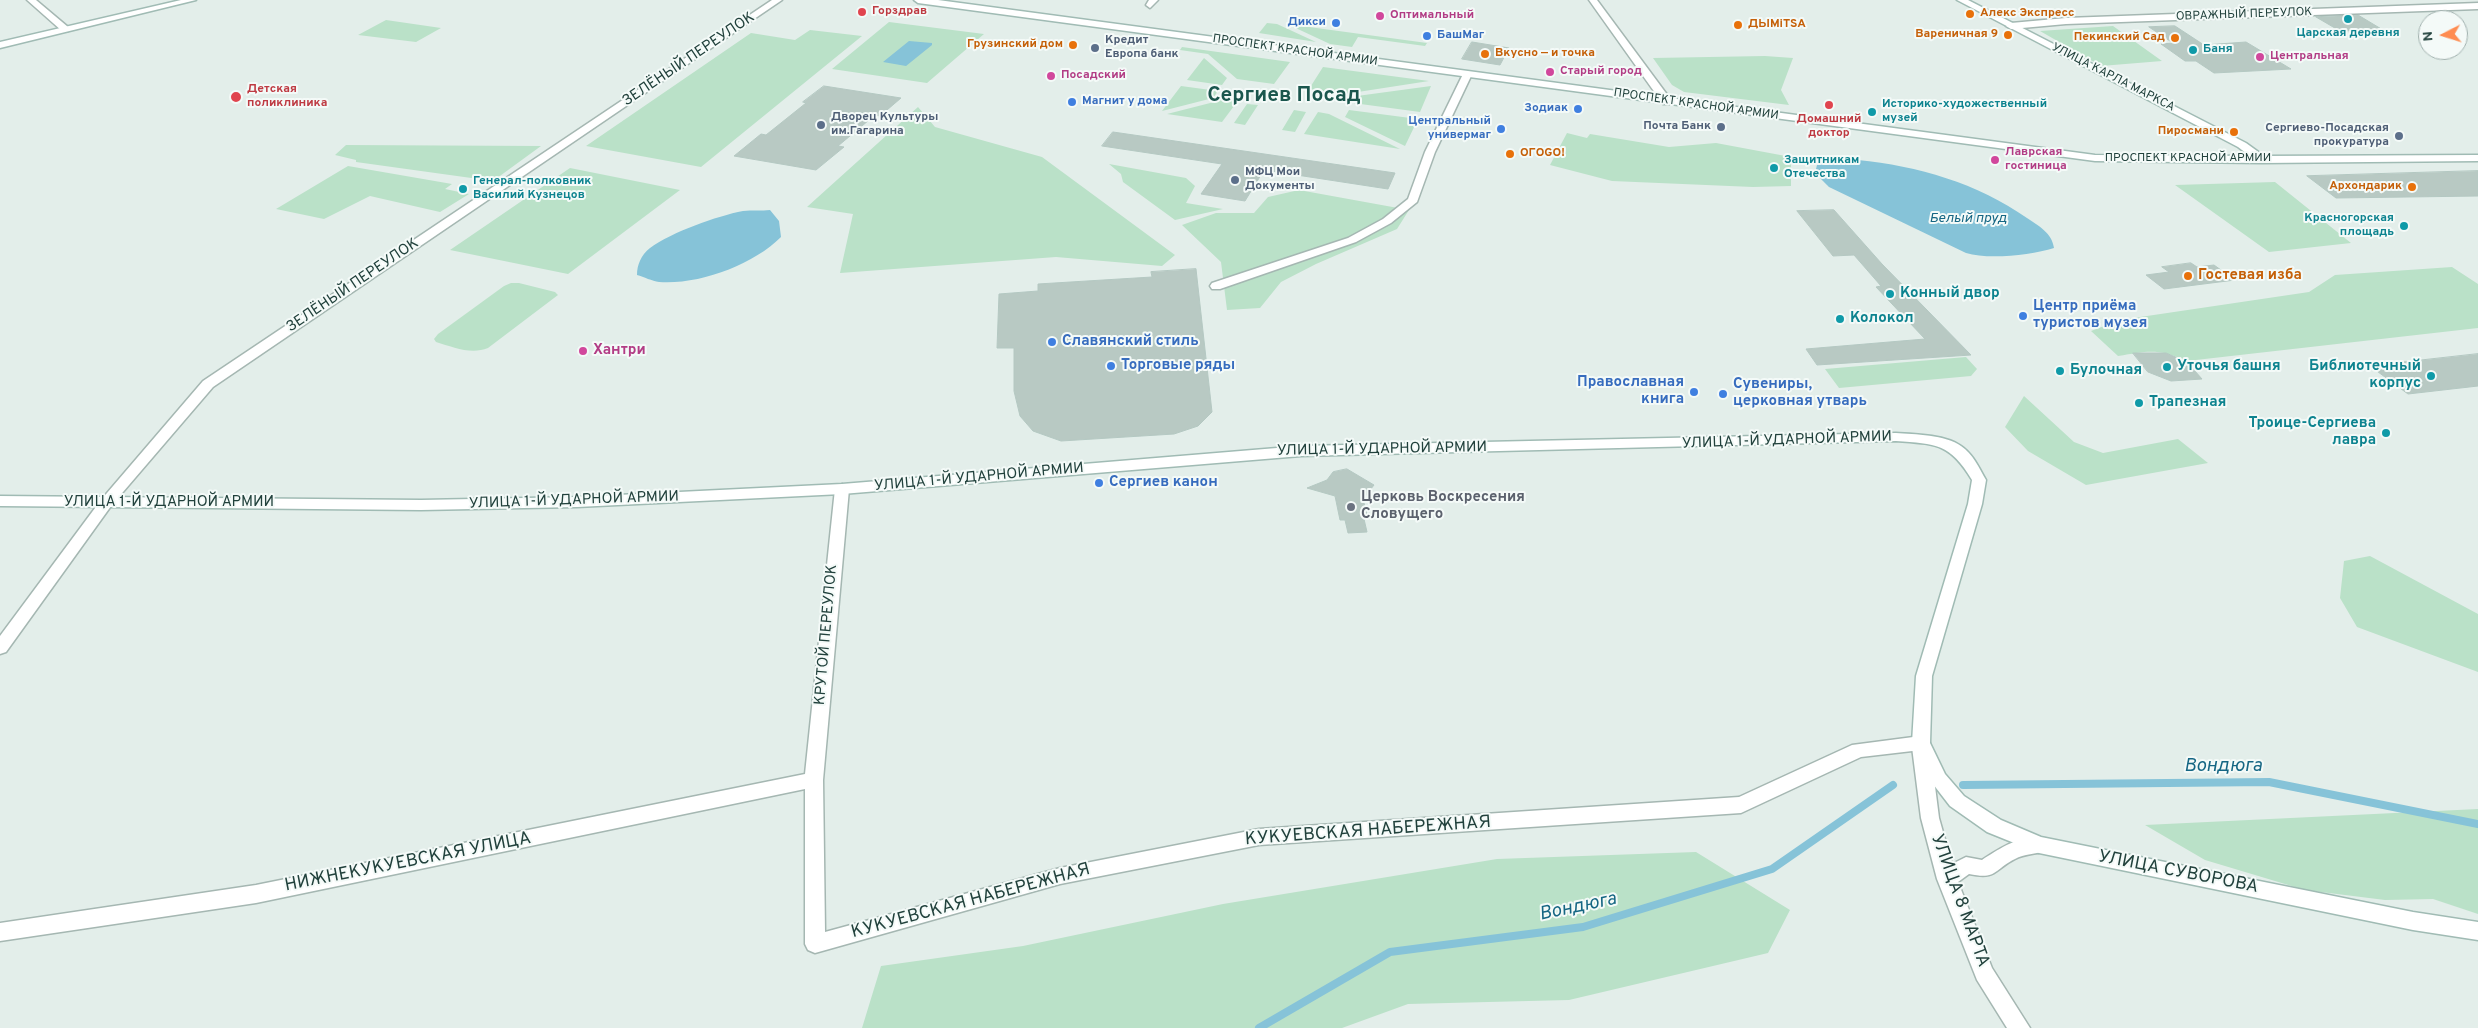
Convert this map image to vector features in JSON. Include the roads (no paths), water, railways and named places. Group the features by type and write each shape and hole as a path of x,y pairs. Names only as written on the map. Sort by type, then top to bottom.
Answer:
{"main road":[{"path":"31,0 64,29"},
{"path":"0,45 192,0"},
{"name":"ЗЕЛЁНЫЙ ПЕРЕУЛОК","path":"0,648 106,502 208,384 778,0"},
{"name":"ПРОСПЕКТ КРАСНОЙ АРМИИ","path":"918,0 1667,102 2096,158 2262,160 2478,158"},
{"path":"1593,0 1667,102"},
{"name":"УЛИЦА КАРЛА МАРКСА","path":"1961,0 2242,145 2262,160"},
{"name":"ОВРАЖНЫЙ ПЕРЕУЛОК","path":"2011,26 2066,21 2478,6"},
{"path":"1216,286 1352,240 1386,221 1413,200 1430,152 1467,74"},
{"name":"УЛИЦА 1-Й УДАРНОЙ АРМИИ","path":"0,501 421,505 548,503 842,489 1232,455 1300,451 1666,444 1896,437 1924,439 1955,448 1967,460 1979,480 1975,504 1924,676"},
{"name":"КРУТОЙ ПЕРЕУЛОК","path":"815,944 814,780 842,489"},
{"name":"УЛИЦА 8 МАРТА","path":"1924,676 1920,743 1930,818 1947,878 1984,973 2016,1027"},
{"name":"УЛИЦА СУВОРОВА","path":"1920,743 1939,779 1957,801 1994,826 2039,845 2413,921 2478,931"},
{"name":"КУКУЕВСКАЯ НАБЕРЕЖНАЯ","path":"815,944 1060,876 1258,837 1742,805 1858,750 1920,743"},
{"name":"НИЖНЕКУКУЕВСКАЯ УЛИЦА","path":"0,932 256,894 814,780"},
{"path":"1947,878 1966,865 1985,869 2011,850 2039,845"}],"water":[{"path":"909,41 932,43 932,45 906,66 883,62"},
{"name":"Белый пруд","path":"1858,160 1925,172 1946,178 1988,195 2040,227 2051,238 2054,248 2010,256 1986,256 1966,253 1829,187 1815,173 1817,165 1830,161"},
{"path":"770,210 779,221 781,237 756,256 741,264 708,276 675,282 659,282 637,275 639,264 644,254 650,248 670,236 695,225 732,213"}],"waterway":[{"name":"Вондюга","path":"1963,785 2269,782 2478,824"},
{"name":"Вондюга","path":"1259,1028 1390,952 1583,927 1772,869 1893,785"}],"place":[{"name":"Горздрав","path":"862,12"},
{"name":"Алекс Экспресс","path":"1970,14"},
{"name":"Оптимальный","path":"1380,16"},
{"name":"Царская деревня","path":"2348,19"},
{"name":"Дикси","path":"1336,23"},
{"name":"ДЫМiTSA","path":"1738,25"},
{"name":"Вареничная 9","path":"2008,35"},
{"name":"БашМаг","path":"1427,36"},
{"name":"Пекинский Сад","path":"2175,38"},
{"name":"Грузинский дом","path":"1073,45"},
{"name":"Кредит Европа банк","path":"1095,48"},
{"name":"Баня","path":"2193,50"},
{"name":"Вкусно — и точка","path":"1485,54"},
{"name":"Центральная","path":"2260,57"},
{"name":"Старый город","path":"1550,72"},
{"name":"Посадский","path":"1051,76"},
{"name":"Детская поликлиника","path":"236,97"},
{"name":"Магнит у дома","path":"1072,102"},
{"name":"Домашний доктор","path":"1829,105"},
{"name":"Зодиак","path":"1578,109"},
{"name":"Историко-художественный музей","path":"1872,112"},
{"name":"Дворец Культуры им.Гагарина","path":"821,125"},
{"name":"Почта Банк","path":"1721,127"},
{"name":"Центральный универмаг","path":"1501,129"},
{"name":"Пиросмани","path":"2234,132"},
{"name":"Сергиево-Посадская прокуратура","path":"2399,136"},
{"name":"ОГОGO!","path":"1510,154"},
{"name":"Лаврская гостиница","path":"1995,160"},
{"name":"Защитникам Отечества","path":"1774,168"},
{"name":"МФЦ Мои Документы","path":"1235,180"},
{"name":"Архондарик","path":"2412,187"},
{"name":"Генерал-полковник Василий Кузнецов","path":"463,189"},
{"name":"Красногорская площадь","path":"2404,226"},
{"name":"Гостевая изба","path":"2188,276"},
{"name":"Конный двор","path":"1890,294"},
{"name":"Центр приёма туристов музея","path":"2023,316"},
{"name":"Колокол","path":"1840,319"},
{"name":"Славянский стиль","path":"1052,342"},
{"name":"Хантри","path":"583,351"},
{"name":"Торговые ряды","path":"1111,366"},
{"name":"Уточья башня","path":"2167,367"},
{"name":"Булочная","path":"2060,371"},
{"name":"Библиотечный корпус","path":"2431,376"},
{"name":"Православная книга","path":"1694,392"},
{"name":"Сувениры, церковная утварь","path":"1723,394"},
{"name":"Трапезная","path":"2139,403"},
{"name":"Троице-Сергиева лавра","path":"2386,433"},
{"name":"Сергиев канон","path":"1099,483"},
{"name":"Церковь Воскресения Словущего","path":"1351,507"}],"district":[{"name":"Сергиев Посад","path":"1284,97"}]}
